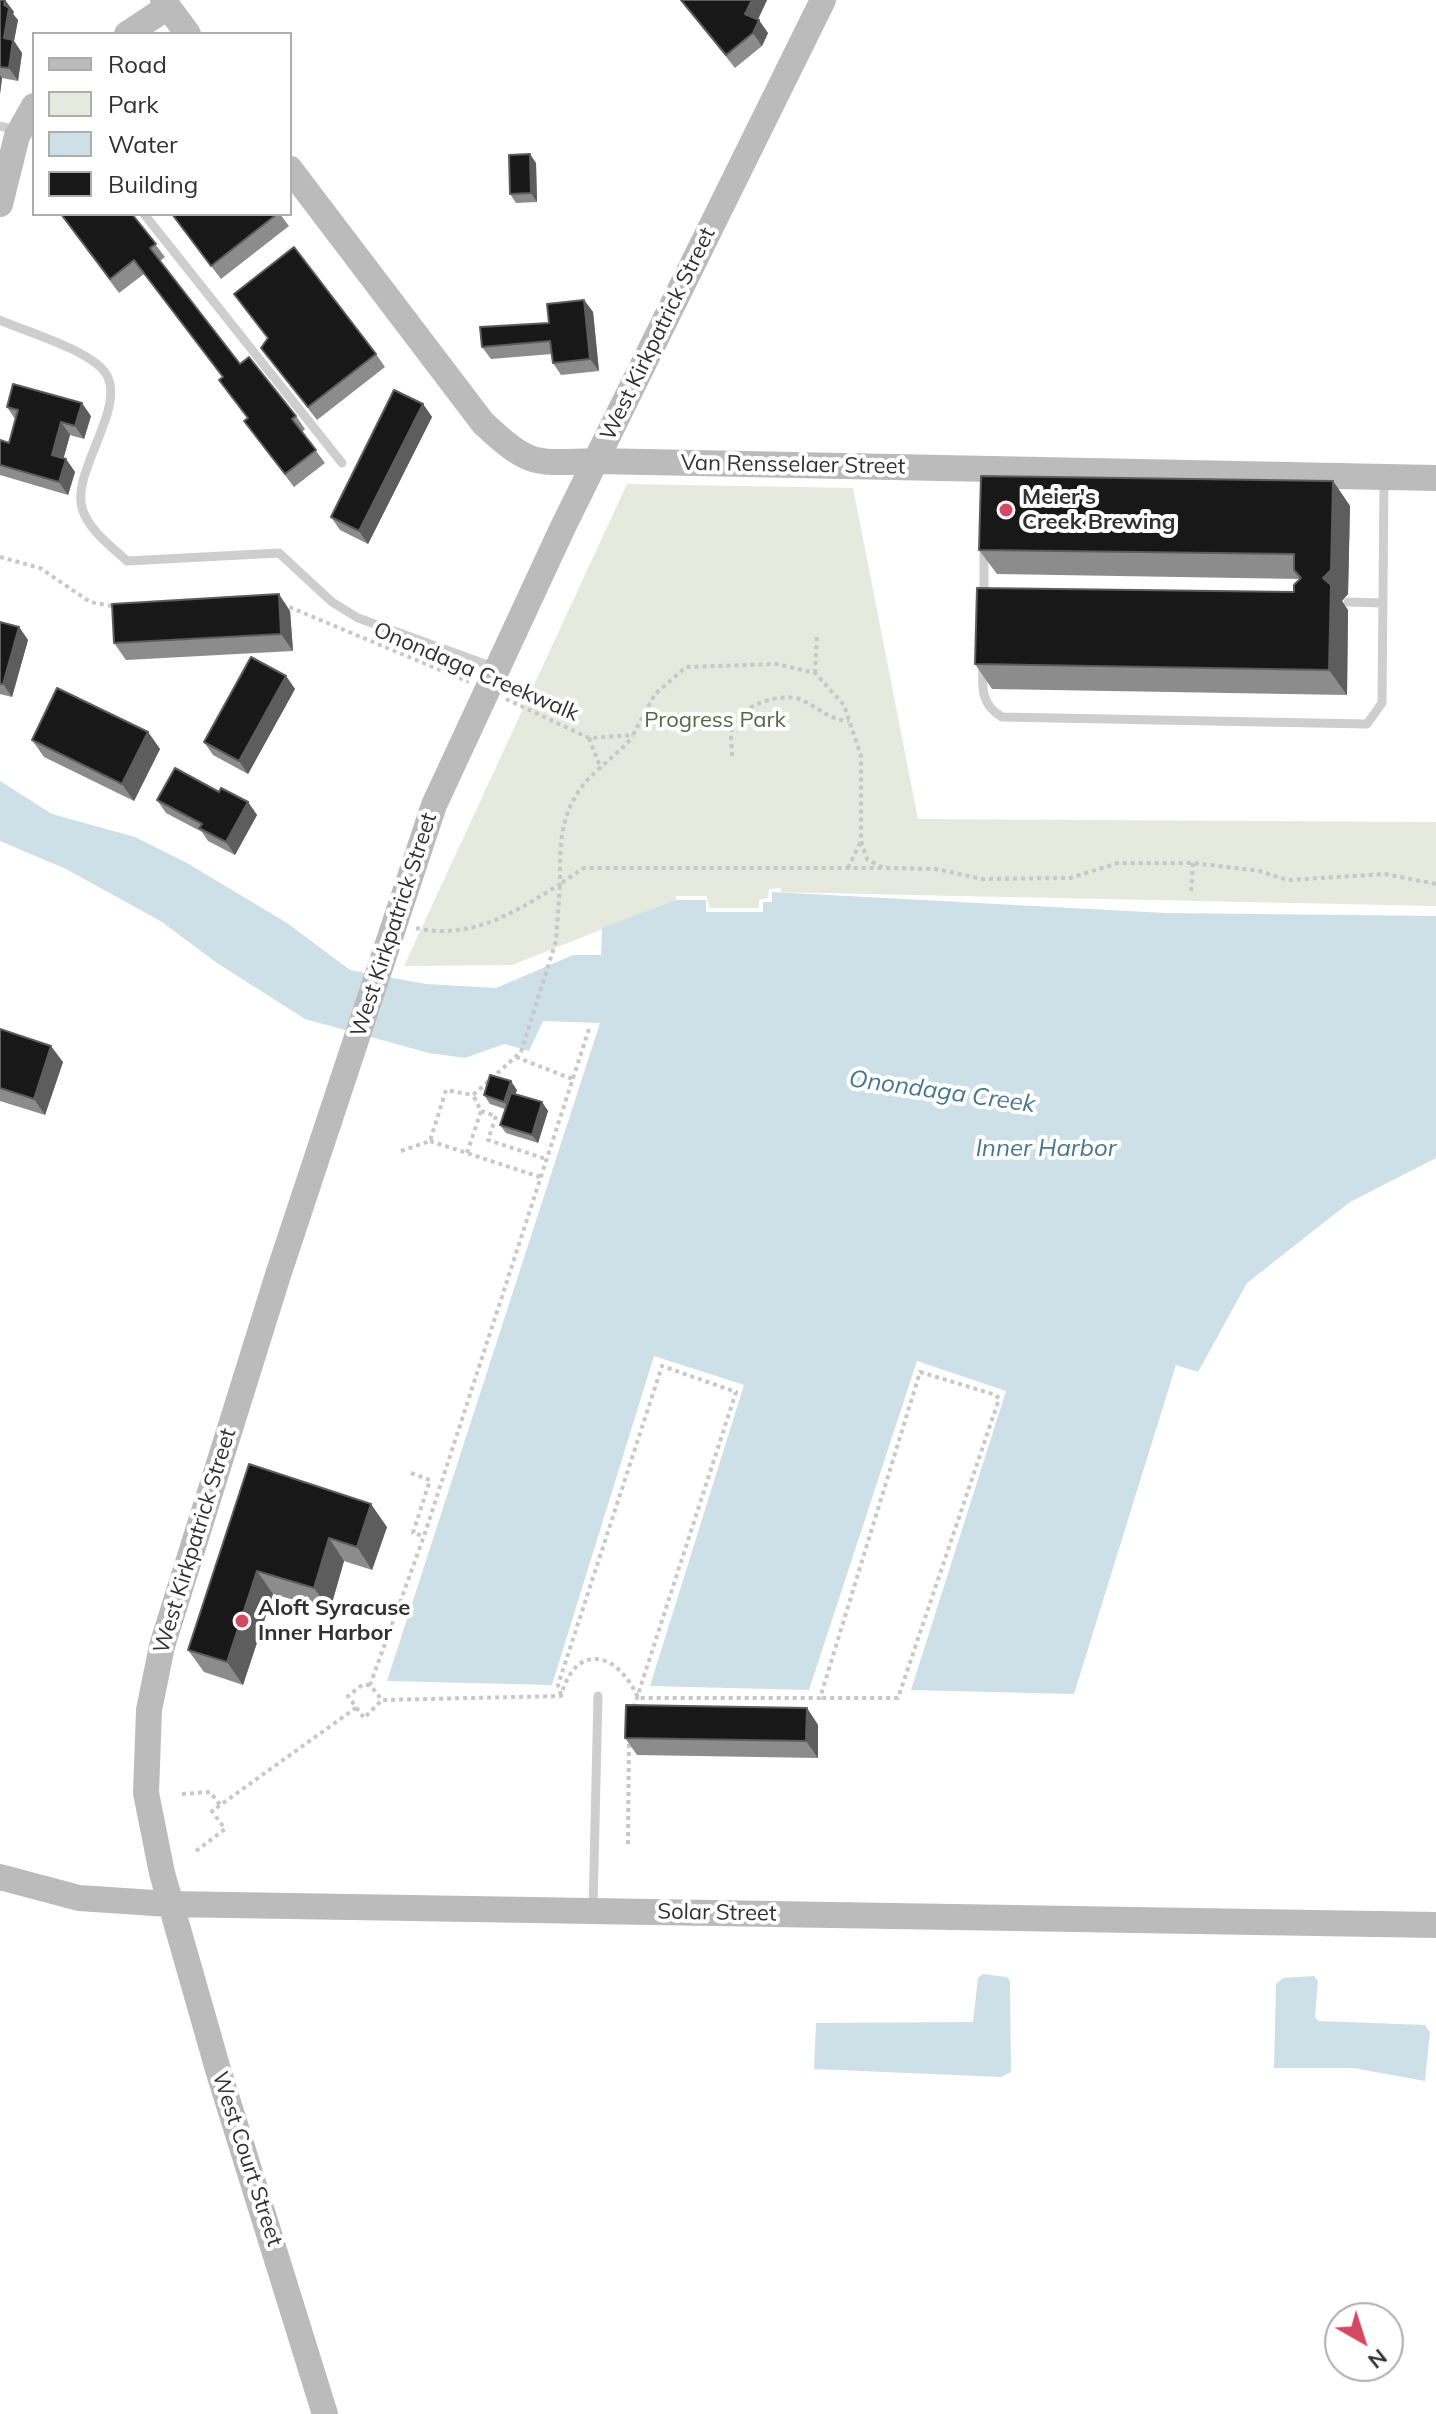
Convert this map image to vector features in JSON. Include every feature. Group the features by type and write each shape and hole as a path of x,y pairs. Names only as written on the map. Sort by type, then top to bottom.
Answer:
{"street":[{"name":"West Kirkpatrick Street","path":"169,1904 146,1793 149,1710 162,1646 379,963 434,805 492,679 823,0"},
{"path":"129,32 165,3 187,32"},
{"path":"0,204 10,128 32,108"},
{"name":"Van Rensselaer Street","path":"292,172 483,423 509,448 537,463 596,461 986,476 1436,478"},
{"name":"Solar Street","path":"0,1877 79,1898 169,1904 1436,1925"},
{"name":"West Court Street","path":"169,1904 325,2414"}],"lane":[{"path":"146,216 342,463"},
{"path":"0,320 85,357 103,369 111,382 109,405 82,490 81,508 91,527 127,561 279,553 332,602 358,618 492,679"},
{"path":"983,655 984,700 991,710 1002,717 1367,724 1382,703 1384,477"},
{"path":"983,613 985,541"},
{"path":"984,599 999,599"},
{"path":"1348,602 1383,603"},
{"path":"593,1911 598,1696"}],"path":[{"path":"0,557 40,568 90,602 125,608"},
{"name":"Onondaga Creekwalk","path":"269,605 285,604 348,634 492,679 589,738 633,735"},
{"path":"815,673 817,635"},
{"path":"473,1095 521,1052 556,941 560,835 577,792 618,756 655,694 686,667 777,664 815,673 844,705 861,756 861,841 867,859 883,868"},
{"path":"732,756 731,731 735,720 761,703 784,697 800,700 832,721 849,721"},
{"path":"589,738 601,769"},
{"path":"847,868 861,841"},
{"path":"394,924 441,933 487,926 584,868 936,869 982,879 1070,878 1118,863 1193,863 1260,871 1287,880 1385,874 1436,884"},
{"path":"1191,891 1193,863"},
{"path":"370,1685 424,1536 589,1029"},
{"path":"516,1057 572,1079"},
{"path":"430,1141 446,1090 473,1095"},
{"path":"473,1095 481,1111 496,1116 488,1140 546,1159"},
{"path":"467,1153 481,1111"},
{"path":"401,1151 430,1141 540,1177"},
{"path":"561,1696 558,1685 662,1366 736,1392 638,1698 629,1717"},
{"path":"638,1698 820,1698 898,1698 999,1399 996,1395 920,1372 820,1698"},
{"path":"411,1473 430,1480 413,1533 424,1536"},
{"path":"561,1696 571,1671 581,1663 604,1658 613,1662 629,1678 638,1698"},
{"path":"370,1685 362,1685 348,1696 364,1718 382,1700 561,1696"},
{"path":"370,1685 382,1700"},
{"path":"196,1851 225,1829 212,1811 357,1707"},
{"path":"628,1844 629,1732"},
{"path":"182,1794 210,1792 221,1806"}],"green space":[{"name":"Progress Park","path":"627,484 853,488 918,819 1436,822 1436,906 773,892 772,902 763,912 706,912 676,900 512,965 404,966"}],"water":[{"name":"Inner Harbor","path":"0,781 52,814 135,837 187,863 287,923 350,970 426,984 496,988 573,955 601,955 602,928 676,900 706,900 707,912 763,912 762,902 772,901 772,892 1165,913 1436,916 1436,1158 1350,1202 1247,1283 1198,1372 1176,1365 1074,1694 911,1690 1006,1391 917,1361 809,1690 650,1686 744,1385 654,1356 552,1685 387,1681 600,1023 543,1021 529,1051 504,1044 465,1058 429,1053 305,1019 217,963 162,922 66,869 0,841"},
{"path":"983,1974 1007,1977 1010,1981 1011,2072 1001,2077 814,2069 816,2023 973,2022 978,1978"},
{"path":"1314,1976 1318,1981 1315,2017 1319,2021 1425,2025 1430,2032 1425,2081 1353,2068 1274,2068 1276,1984 1283,1978"}],"pier":[{"path":"781,888 781,892 772,892 772,902 763,902 763,912 706,912 706,900 676,900 676,896 706,896 710,908 759,908 759,900 768,898 769,889"}],"building":[{"path":"0,0 5,0 4,5 9,8 4,38 13,40 9,68 0,67"},
{"path":"681,0 752,0 745,14 759,20 753,33 726,55"},
{"path":"530,154 531,193 510,194 509,155"},
{"path":"63,216 134,216 156,244 150,248 240,364 249,357 296,416 292,419 316,450 285,474 244,421 248,418 219,380 223,377 134,260 110,279"},
{"path":"174,216 274,216 211,266"},
{"path":"294,247 376,354 308,407 261,348 268,338 234,294"},
{"path":"584,300 590,359 553,363 550,341 482,347 480,327 549,323 547,304"},
{"path":"13,384 82,403 75,426 61,422 52,455 66,459 59,482 0,465 0,440 9,443 18,410 7,407"},
{"path":"394,390 423,404 359,531 331,517"},
{"path":"981,476 1333,481 1331,570 1323,578 1331,585 1329,670 975,664 977,588 1294,592 1294,585 1301,578 1294,570 1294,554 979,550"},
{"path":"279,594 281,634 114,643 112,604"},
{"path":"0,622 19,627 3,684 0,684"},
{"path":"251,657 286,676 239,761 204,742"},
{"path":"57,688 148,732 122,784 32,740"},
{"path":"175,768 219,792 221,788 248,802 226,842 199,828 202,824 157,800"},
{"path":"0,1029 51,1046 34,1099 0,1088"},
{"path":"490,1075 511,1081 504,1102 484,1095"},
{"path":"511,1093 542,1102 532,1135 500,1125"},
{"path":"249,1464 371,1504 357,1547 329,1538 314,1588 257,1571 227,1662 188,1650"},
{"path":"626,1705 807,1708 806,1741 625,1738"}],"place":[{"name":"Meier's Creek Brewing","path":"1006,510"},
{"name":"Aloft Syracuse Inner Harbor","path":"242,1621"}],"water label":[{"name":"Onondaga Creek","path":"942,1092"}]}
